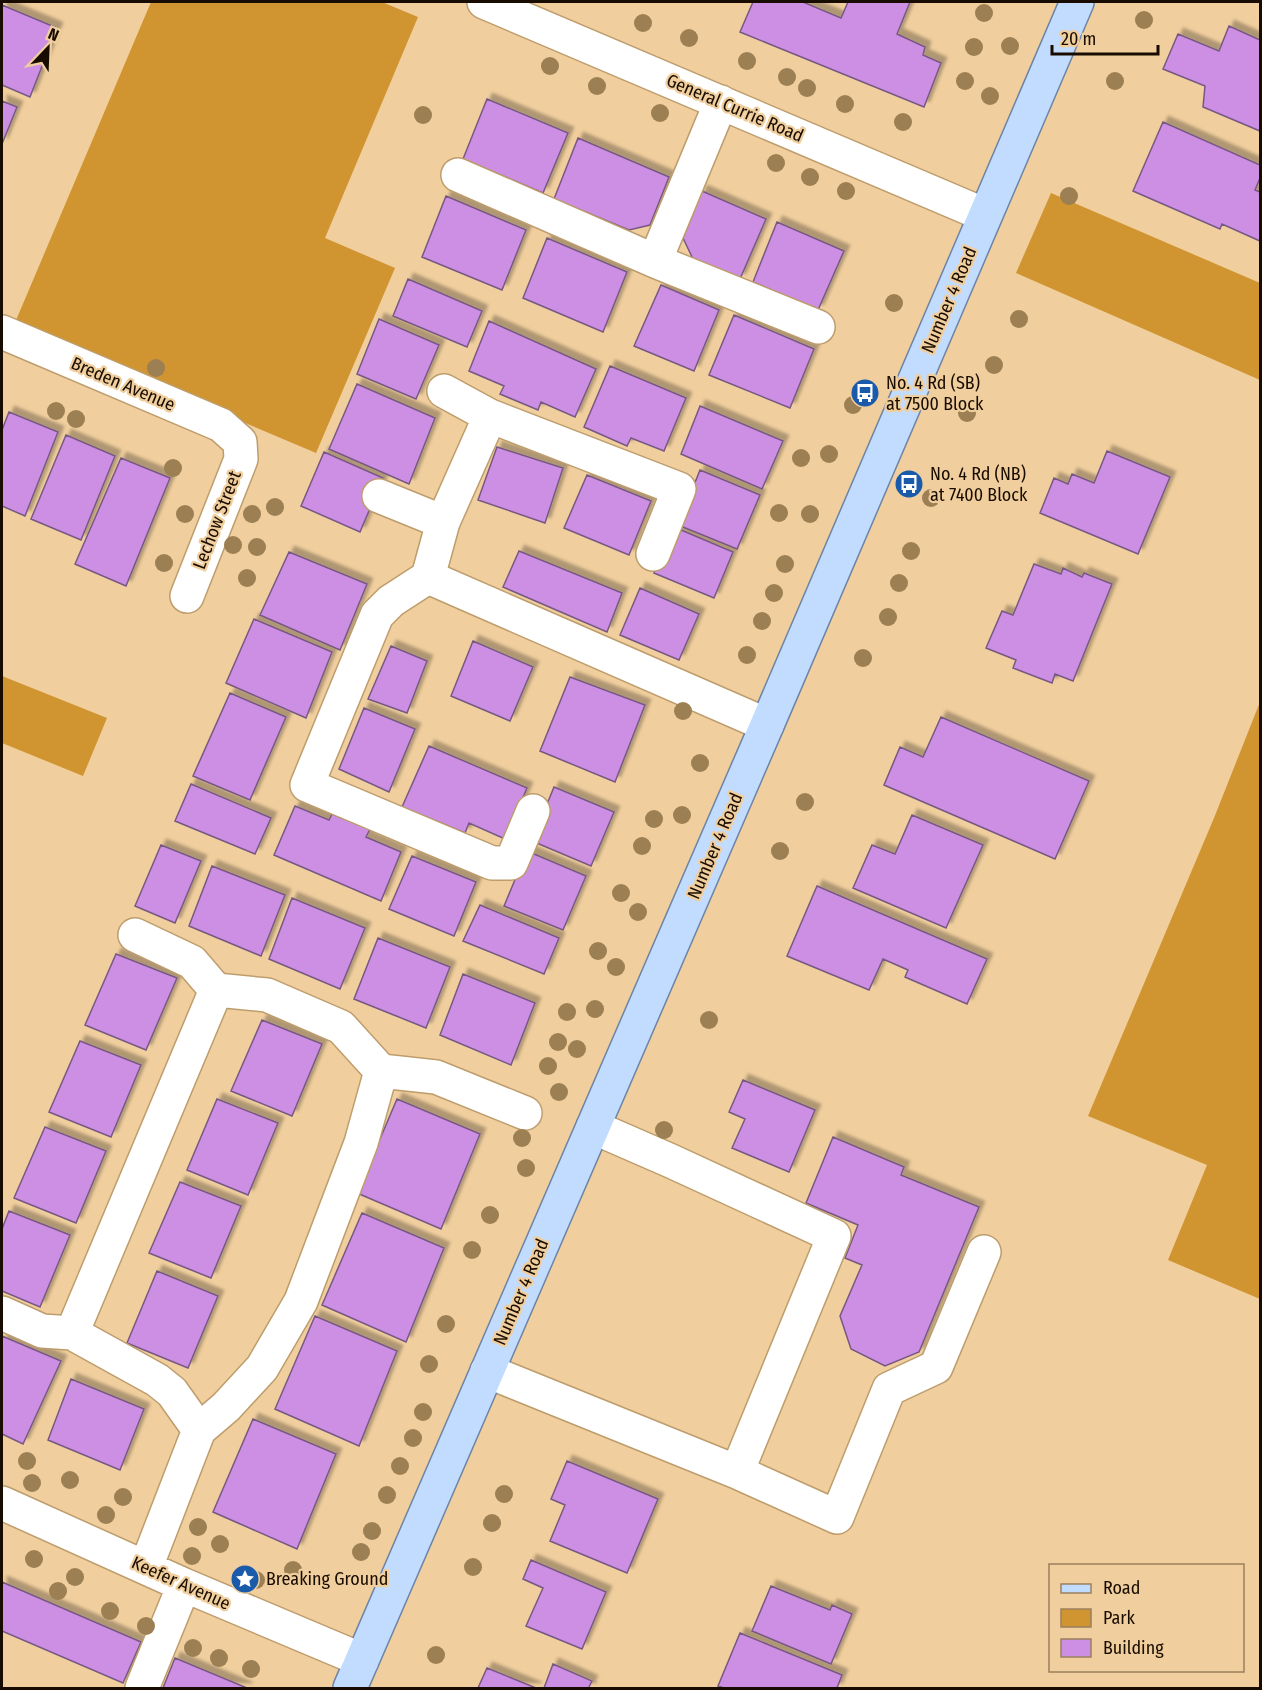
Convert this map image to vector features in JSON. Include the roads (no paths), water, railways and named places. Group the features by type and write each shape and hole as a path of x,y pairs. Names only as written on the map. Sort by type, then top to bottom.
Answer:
{"main road":[{"name":"Number 4 Road","path":"356,1675 1077,2"}],"street":[{"name":"General Currie Road","path":"484,2 985,215"},
{"path":"655,261 721,102"},
{"path":"458,175 655,261 818,327"},
{"name":"Breden Avenue","path":"2,333 221,425 240,442"},
{"path":"444,391 490,416 679,489 653,554"},
{"path":"490,416 443,522 428,577 391,601 377,615 307,785 492,863 510,863 533,811"},
{"name":"Lechow Street","path":"187,596 241,459 240,442"},
{"path":"379,495 443,522"},
{"path":"428,577 767,725"},
{"path":"135,935 192,962 216,990 267,995 341,1027 381,1071 436,1077 525,1113"},
{"path":"72,1333 216,990"},
{"path":"146,1567 199,1430 226,1407 262,1368 301,1301 361,1143 381,1071"},
{"path":"593,1127 834,1236 737,1472"},
{"path":"487,1371 737,1472 837,1517 889,1389 936,1367 984,1252"},
{"path":"2,1313 42,1331 72,1333 157,1380 172,1392 199,1430"},
{"name":"Keefer Avenue","path":"2,1503 184,1585 356,1675"},
{"path":"142,1689 184,1585"}],"place":[{"name":"No. 4 Rd (SB) at 7500 Block","path":"865,393"},
{"name":"No. 4 Rd (NB) at 7400 Block","path":"909,484"},
{"name":"Breaking Ground","path":"245,1579"}]}
